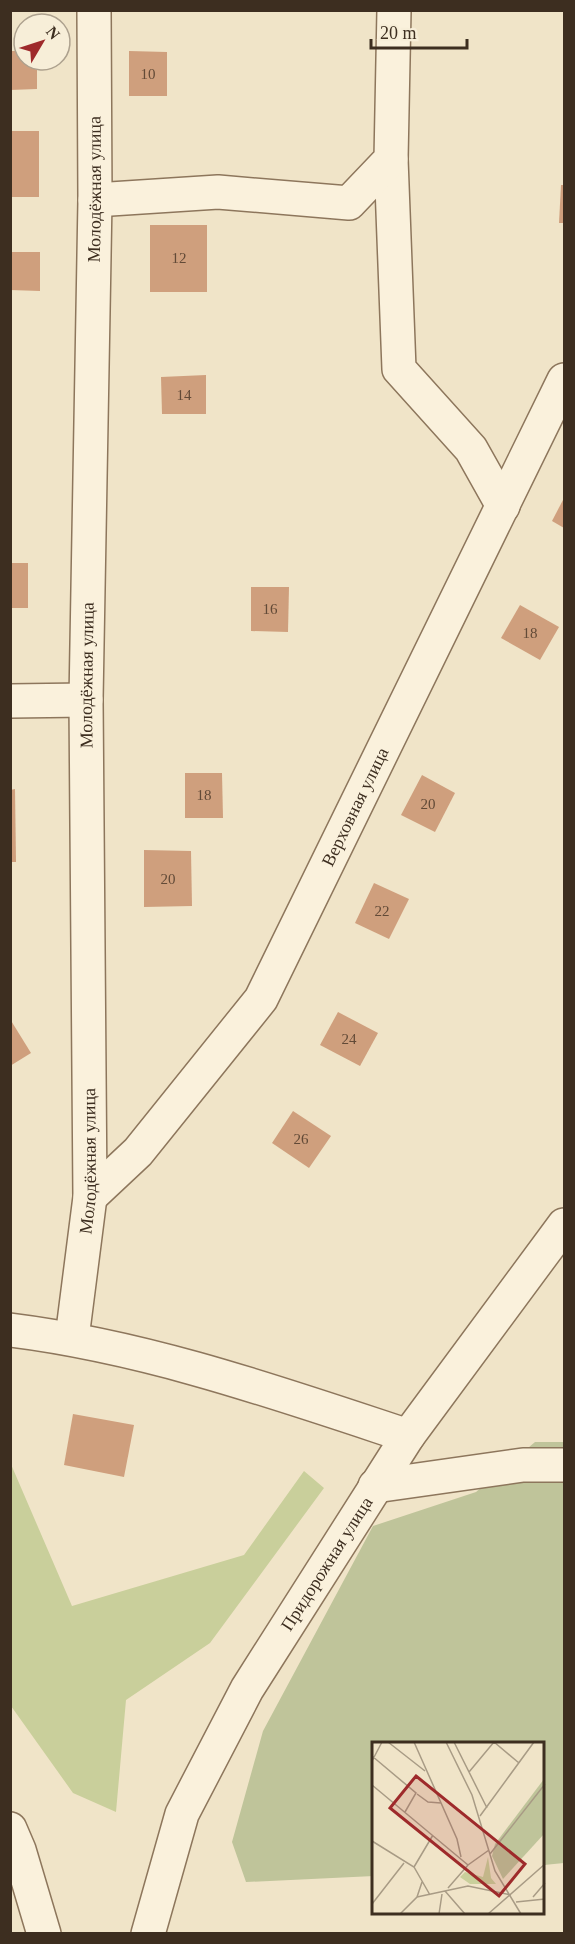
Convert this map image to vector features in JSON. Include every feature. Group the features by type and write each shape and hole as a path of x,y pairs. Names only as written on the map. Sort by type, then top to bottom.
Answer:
{"street":[{"name":"Молодёжная улица","path":"72,1338 90,1197 86,700 95,200 94,10"},
{"path":"393,10 391,159 399,369 471,449 502,506"},
{"path":"95,200 218,192 349,203 391,159"},
{"name":"Верховная улица","path":"90,1197 138,1152 261,999 564,380"},
{"path":"10,701 86,700"},
{"name":"Придорожная улица","path":"148,1934 182,1814 247,1689 408,1436 564,1225"},
{"path":"10,1330 72,1338 229,1377 408,1436"},
{"path":"375,1486 523,1465 564,1465"},
{"path":"10,1828 20,1850 44,1934"}],"green space":[{"path":"535,1442 564,1442 564,1863 545,1865 545,1742 372,1742 372,1876 246,1882 232,1842 263,1731 373,1526 476,1492"},
{"path":"10,1462 72,1606 244,1555 304,1471 324,1488 210,1643 126,1700 116,1812 73,1793 11,1706"}],"building":[{"path":"10,51 12,51 12,72 37,72 37,89 10,90"},
{"path":"129,51 167,52 167,96 129,96"},
{"path":"10,131 39,131 39,197 10,197"},
{"path":"561,185 564,185 564,223 559,223"},
{"path":"150,225 207,225 207,292 150,292"},
{"path":"10,252 40,252 40,291 10,290"},
{"path":"206,375 206,414 162,414 161,377"},
{"path":"564,498 564,528 552,521"},
{"path":"10,563 28,563 28,608 10,608"},
{"path":"251,587 289,587 288,632 251,631"},
{"path":"520,605 559,627 540,660 501,638"},
{"path":"185,773 222,773 223,818 185,818"},
{"path":"422,775 455,793 435,832 401,815"},
{"path":"15,789 16,862 10,862 10,790"},
{"path":"144,850 191,851 192,906 144,907"},
{"path":"374,883 409,899 389,939 355,923"},
{"path":"338,1012 378,1033 360,1066 320,1045"},
{"path":"10,1019 31,1053 10,1066"},
{"path":"293,1111 331,1136 309,1168 272,1143"},
{"path":"73,1414 134,1425 124,1477 64,1465"}]}
